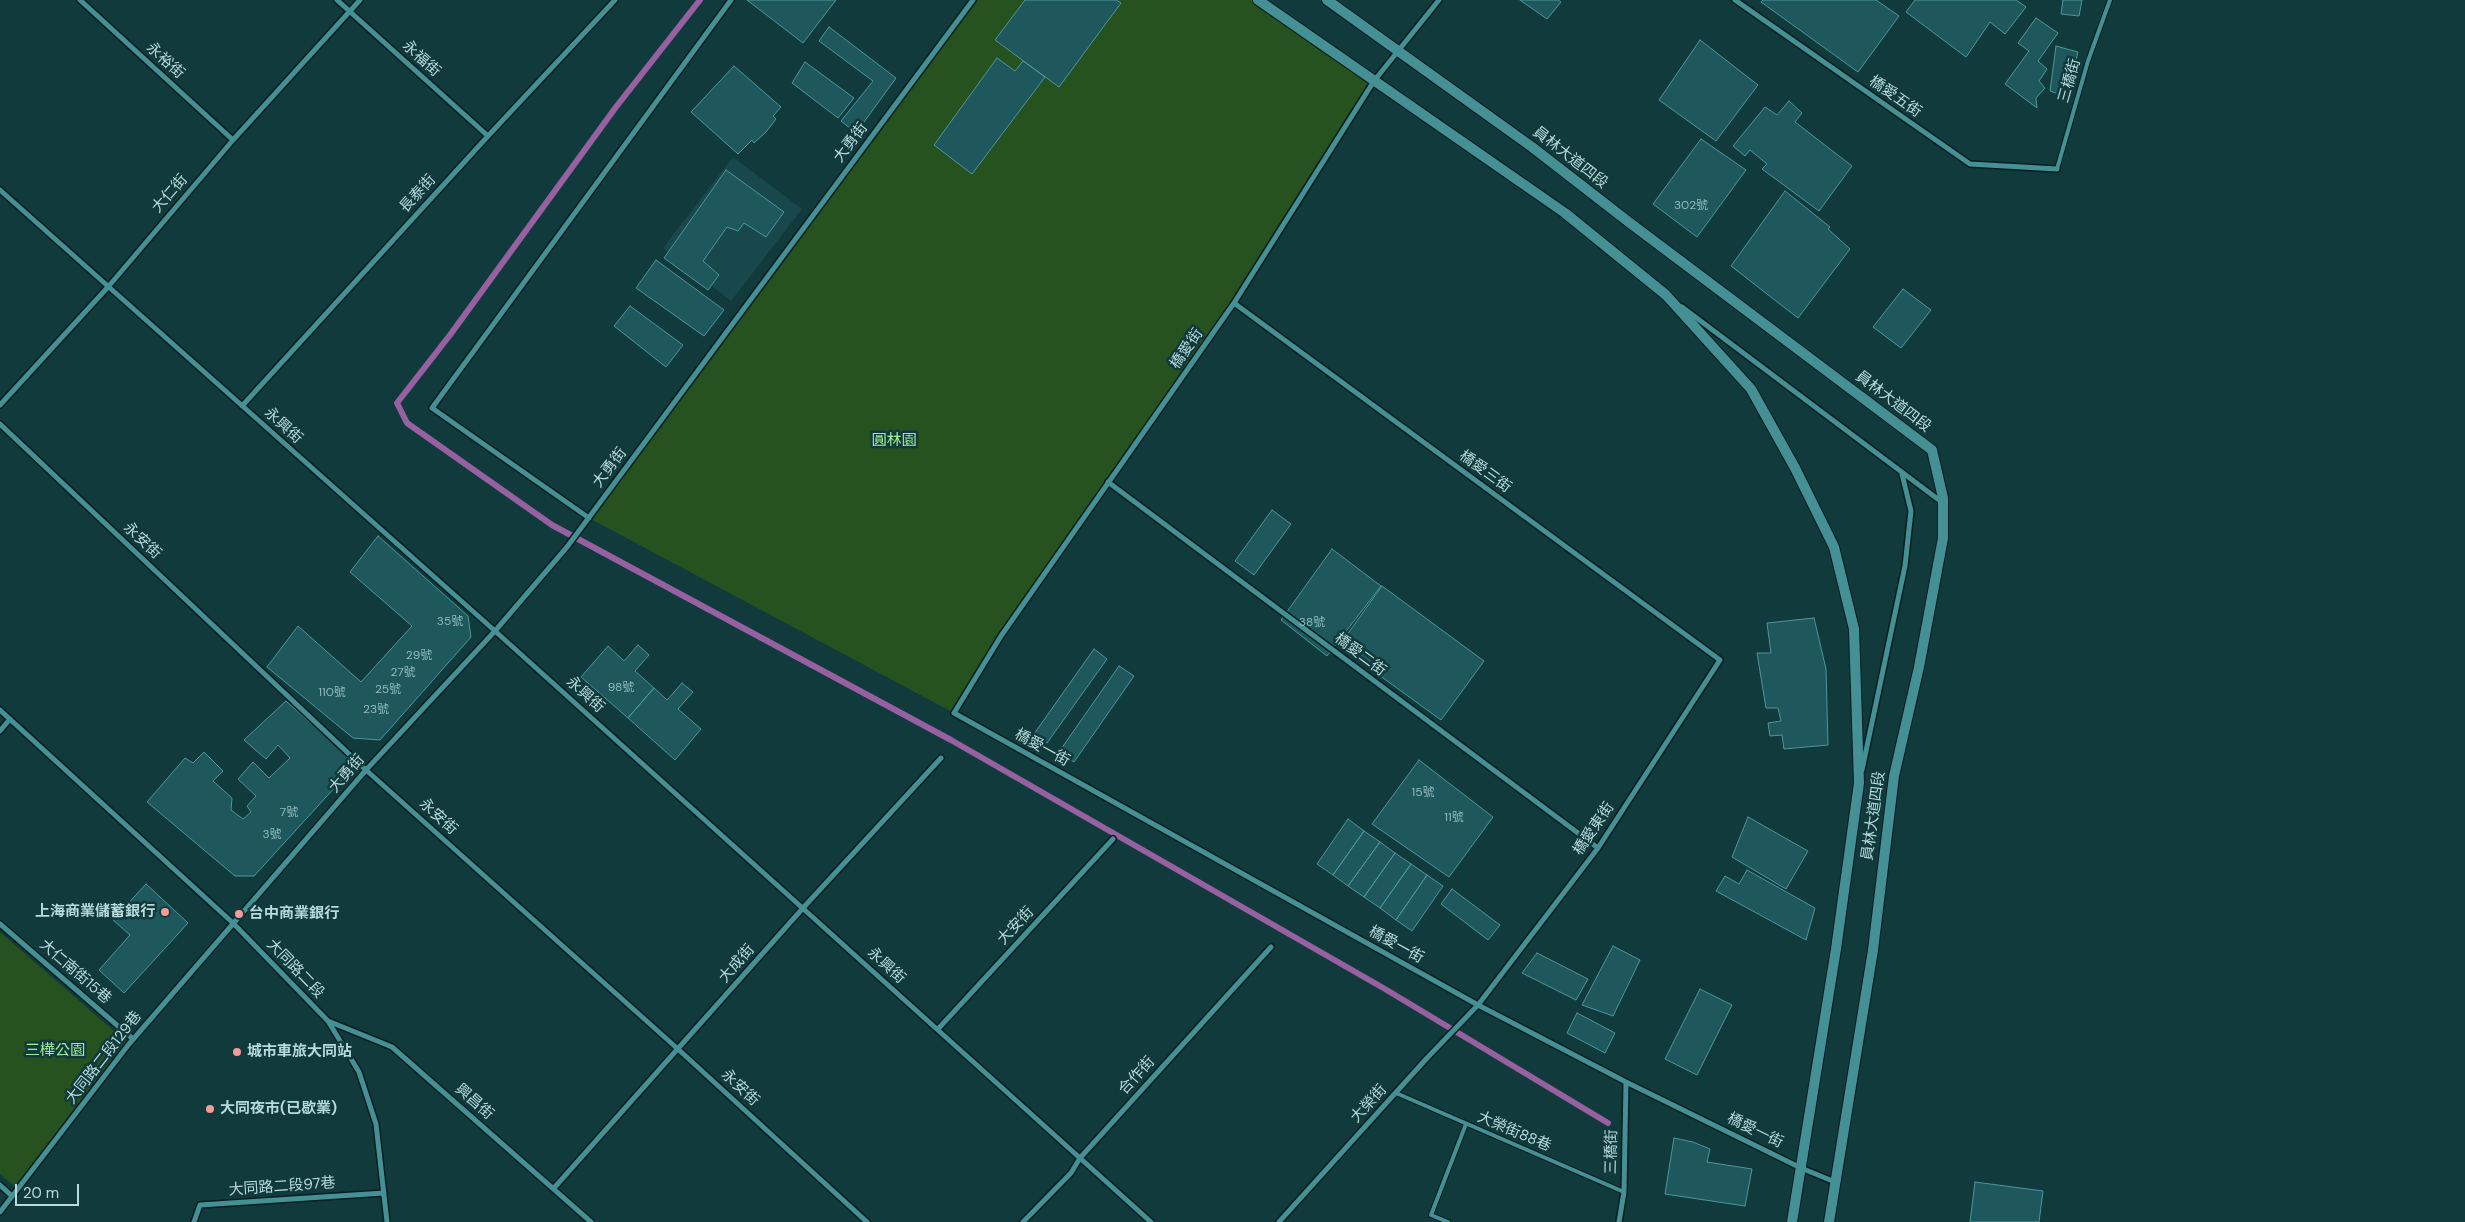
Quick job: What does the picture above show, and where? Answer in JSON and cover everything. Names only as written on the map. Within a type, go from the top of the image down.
[{"type":"main road","name":"員林大道四段","points":[[1258,0],[1565,213],[1666,295],[1752,390],[1834,547],[1854,629],[1859,783],[1836,949],[1792,1222]]},
{"type":"main road","name":"員林大道四段","points":[[1327,0],[1532,147],[1932,450],[1943,503],[1943,538],[1930,612],[1894,776],[1873,950],[1830,1222]]},
{"type":"street","name":"永裕街","points":[[80,0],[234,140]]},
{"type":"street","name":"永福街","points":[[337,0],[488,136]]},
{"type":"street","name":"大仁街","points":[[0,406],[108,287],[234,140],[360,0]]},
{"type":"street","name":"長泰街","points":[[242,406],[488,136],[615,0]]},
{"type":"street","points":[[589,518],[432,408],[730,0]]},
{"type":"street","name":"大勇街","points":[[233,924],[366,770],[495,631],[567,548],[973,0]]},
{"type":"street","name":"橋愛街","points":[[954,713],[1001,636],[1234,303],[1374,81],[1399,53],[1439,0]]},
{"type":"street","name":"橋愛五街","points":[[1735,0],[1970,164],[2057,169]]},
{"type":"street","name":"永興街","points":[[0,190],[495,631],[1151,1222]]},
{"type":"street","points":[[1666,295],[1943,503]]},
{"type":"street","name":"橋愛三街","points":[[1234,303],[1720,660]]},
{"type":"street","name":"永安街","points":[[0,424],[366,770],[679,1050],[867,1222]]},
{"type":"street","points":[[1859,783],[1905,566],[1910,511],[1902,474]]},
{"type":"street","name":"橋愛二街","points":[[1108,482],[1598,848]]},
{"type":"street","name":"橋愛東街","points":[[1478,1005],[1598,848],[1720,660]]},
{"type":"street","name":"大同路二段","points":[[0,710],[233,924],[328,1021],[359,1072],[373,1115],[387,1222]]},
{"type":"street","name":"橋愛一街","points":[[954,713],[1478,1005],[1626,1082],[1801,1168],[1835,1182]]},
{"type":"street","points":[[0,731],[10,719]]},
{"type":"street","name":"大成街","points":[[554,1188],[679,1050],[803,908],[941,758]]},
{"type":"street","name":"大安街","points":[[938,1029],[1112,839]]},
{"type":"street","name":"大仁南街15巷","points":[[0,924],[133,1039]]},
{"type":"street","name":"大同路二段129巷","points":[[0,1212],[133,1039],[233,924]]},
{"type":"street","name":"合作街","points":[[1023,1222],[1071,1173],[1080,1158],[1270,947]]},
{"type":"street","name":"大榮街","points":[[1279,1222],[1478,1005]]},
{"type":"street","name":"興昌街","points":[[328,1021],[392,1047],[592,1222]]},
{"type":"street","name":"三橋街","points":[[1619,1222],[1624,1192],[1626,1082]]},
{"type":"street","points":[[0,1185],[12,1196]]},
{"type":"street","name":"大同路二段97巷","points":[[194,1222],[200,1205],[384,1192]]},
{"type":"lane","name":"三橋街","points":[[2057,169],[2088,61],[2110,0]]},
{"type":"lane","name":"大榮街88巷","points":[[1396,1093],[1624,1192]]},
{"type":"lane","points":[[1448,1222],[1431,1215],[1466,1124]]},
{"type":"shaded area","points":[[733,157],[802,209],[731,301],[663,248]]},
{"type":"green space","name":"圓林園","points":[[973,0],[1257,0],[1374,81],[1234,303],[1001,636],[954,713],[589,518]]},
{"type":"green space","name":"三樺公園","points":[[0,932],[129,1044],[18,1189],[0,1174]]},
{"type":"building","points":[[747,0],[836,0],[803,43]]},
{"type":"building","points":[[1025,0],[1116,0],[1121,3],[1059,87],[995,40]]},
{"type":"building","points":[[1520,0],[1558,0],[1561,2],[1547,19]]},
{"type":"building","points":[[1763,0],[1876,0],[1899,16],[1858,72],[1761,2]]},
{"type":"building","points":[[1915,0],[2016,0],[2026,7],[2005,34],[1990,22],[1966,57],[1906,12]]},
{"type":"building","points":[[2063,0],[2082,0],[2079,16],[2061,14]]},
{"type":"building","points":[[2036,18],[2058,33],[2038,61],[2047,69],[2039,81],[2045,88],[2036,98],[2037,108],[2005,84],[2029,51],[2018,43]]},
{"type":"building","points":[[829,27],[896,78],[856,133],[841,121],[873,81],[819,41]]},
{"type":"building","points":[[1700,40],[1758,85],[1716,141],[1659,100]]},
{"type":"building","points":[[2056,46],[2078,52],[2067,97],[2050,91]]},
{"type":"building","points":[[997,58],[1015,71],[1023,61],[1045,77],[972,174],[934,145]]},
{"type":"building","points":[[805,62],[854,98],[838,118],[792,83]]},
{"type":"building","points":[[734,66],[781,107],[773,116],[776,119],[766,132],[754,143],[752,140],[738,154],[691,112]]},
{"type":"building","points":[[1789,101],[1802,113],[1795,122],[1852,166],[1819,211],[1762,169],[1767,164],[1750,150],[1745,156],[1733,146],[1765,107],[1777,115]]},
{"type":"building","points":[[1701,139],[1746,170],[1697,237],[1653,204]]},
{"type":"building","points":[[726,170],[784,212],[766,237],[744,223],[738,231],[727,227],[703,261],[719,275],[708,290],[664,258]]},
{"type":"building","points":[[1785,191],[1830,227],[1828,229],[1850,249],[1798,318],[1731,266]]},
{"type":"building","points":[[656,260],[724,310],[704,336],[636,288]]},
{"type":"building","points":[[1903,289],[1931,310],[1901,348],[1873,327]]},
{"type":"building","points":[[630,306],[683,345],[666,367],[614,326]]},
{"type":"building","points":[[1272,510],[1291,524],[1254,575],[1235,561]]},
{"type":"building","points":[[378,536],[468,616],[471,637],[380,740],[353,738],[267,667],[298,626],[361,682],[412,626],[350,572]]},
{"type":"building","points":[[1332,549],[1381,586],[1327,656],[1281,620]]},
{"type":"building","points":[[1382,586],[1484,661],[1441,720],[1339,646]]},
{"type":"building","points":[[1814,618],[1826,669],[1828,745],[1784,749],[1782,735],[1770,736],[1768,723],[1781,721],[1778,708],[1766,708],[1757,653],[1771,653],[1767,623]]},
{"type":"building","points":[[638,645],[649,655],[635,671],[654,688],[628,718],[581,677],[608,646],[624,661]]},
{"type":"building","points":[[1094,649],[1107,659],[1047,743],[1034,734]]},
{"type":"building","points":[[1119,666],[1134,676],[1074,762],[1059,752]]},
{"type":"building","points":[[682,683],[693,692],[678,709],[701,729],[675,760],[628,718],[654,688],[667,700]]},
{"type":"building","points":[[286,701],[347,755],[348,773],[254,876],[235,876],[147,802],[185,758],[193,763],[204,752],[223,771],[213,781],[232,798],[231,810],[243,819],[251,812],[247,806],[256,796],[238,779],[253,762],[269,778],[290,758],[278,745],[266,759],[244,740]]},
{"type":"building","points":[[1419,760],[1493,817],[1449,877],[1372,824]]},
{"type":"building","points":[[1748,817],[1808,851],[1786,889],[1732,857]]},
{"type":"building","points":[[1348,819],[1364,831],[1333,875],[1317,864]]},
{"type":"building","points":[[1364,831],[1380,842],[1348,886],[1333,875]]},
{"type":"building","points":[[1380,842],[1395,853],[1364,897],[1348,886]]},
{"type":"building","points":[[1395,853],[1411,864],[1380,908],[1364,897]]},
{"type":"building","points":[[1411,864],[1427,875],[1396,920],[1380,908]]},
{"type":"building","points":[[1747,870],[1815,908],[1806,940],[1716,891],[1725,876],[1739,884]]},
{"type":"building","points":[[1427,875],[1443,886],[1412,931],[1396,920]]},
{"type":"building","points":[[146,884],[188,923],[124,993],[99,970],[130,935],[113,920]]},
{"type":"building","points":[[1452,889],[1500,925],[1488,940],[1441,904]]},
{"type":"building","points":[[1613,946],[1640,960],[1613,1016],[1582,1005]]},
{"type":"building","points":[[1537,953],[1588,979],[1576,1000],[1522,973]]},
{"type":"building","points":[[1700,989],[1732,1005],[1697,1075],[1665,1059]]},
{"type":"building","points":[[1577,1013],[1615,1033],[1605,1053],[1567,1033]]},
{"type":"building","points":[[1674,1138],[1693,1142],[1710,1149],[1707,1162],[1752,1169],[1745,1206],[1665,1194]]},
{"type":"building","points":[[1975,1182],[2043,1191],[2039,1222],[1970,1222]]},
{"type":"waterway","points":[[700,0],[616,107],[450,335],[397,403],[407,423],[552,525],[951,740],[1385,989],[1608,1123]]},
{"type":"place","name":"上海商業儲蓄銀行","points":[[165,912]]},
{"type":"place","name":"台中商業銀行","points":[[239,914]]},
{"type":"place","name":"城市車旅大同站","points":[[237,1052]]},
{"type":"place","name":"大同夜市(已歇業)","points":[[210,1109]]}]
